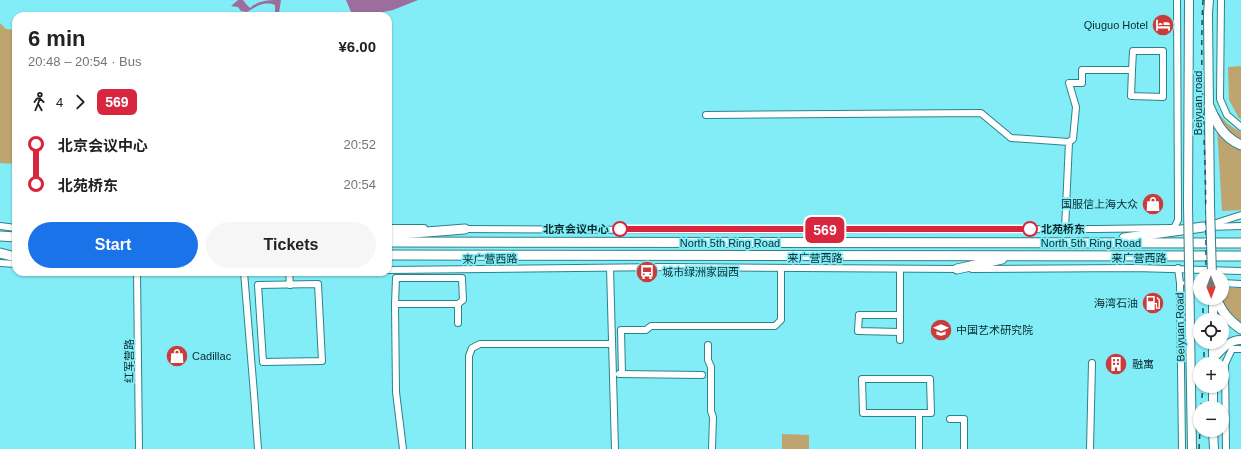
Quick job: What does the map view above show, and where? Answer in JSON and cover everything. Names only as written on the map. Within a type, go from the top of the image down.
[{"type":"highway","points":[[1209,106],[1214,119],[1222,130],[1231,140],[1241,145]]},
{"type":"highway","points":[[1092,243],[1203,227]]},
{"type":"highway","points":[[392,235],[465,229]]},
{"type":"highway","points":[[0,236],[12,238]]},
{"type":"highway","name":"North 5th Ring Road","points":[[392,242],[1241,243]]},
{"type":"highway","points":[[0,252],[12,252]]},
{"type":"highway","points":[[0,252],[12,255]]},
{"type":"highway","name":"North 5th Ring Road","points":[[392,255],[1241,256]]},
{"type":"highway","points":[[956,269],[1019,255]]},
{"type":"highway","points":[[1218,305],[1221,311],[1234,325],[1241,329]]},
{"type":"main road","name":"Beiyuan road","points":[[1188,204],[1189,0]]},
{"type":"main road","name":"Beiyuan road","points":[[1209,0],[1212,269]]},
{"type":"main road","name":"Beiyuan Road","points":[[1188,204],[1192,449]]},
{"type":"main road","points":[[1216,357],[1225,346],[1236,340],[1241,340]]},
{"type":"main road","points":[[1213,437],[1214,449]]},
{"type":"street","points":[[1174,228],[1178,220],[1177,0]]},
{"type":"street","points":[[1221,0],[1220,99],[1227,115],[1241,127]]},
{"type":"street","points":[[1133,51],[1163,51],[1163,97],[1131,96],[1132,70],[1133,51]]},
{"type":"street","points":[[1065,229],[1069,142],[1073,139],[1076,107],[1069,83],[1082,83],[1082,70],[1132,70]]},
{"type":"street","points":[[706,115],[980,113],[1011,138],[1069,142]]},
{"type":"street","points":[[1203,227],[1241,215]]},
{"type":"street","points":[[0,226],[12,228]]},
{"type":"street","points":[[392,228],[1065,229],[1241,226]]},
{"type":"street","points":[[0,263],[12,264]]},
{"type":"street","points":[[610,268],[615,449]]},
{"type":"street","name":"来广营西路","points":[[392,270],[610,268],[1178,268],[1241,271]]},
{"type":"street","points":[[612,330],[646,330],[651,326],[775,326],[781,320],[781,268]]},
{"type":"street","points":[[1178,268],[1180,283],[1182,449]]},
{"type":"street","points":[[900,269],[900,340]]},
{"type":"street","points":[[433,270],[434,278]]},
{"type":"street","name":"红军营路","points":[[137,276],[139,449]]},
{"type":"street","points":[[244,276],[258,449]]},
{"type":"street","points":[[289,276],[290,285]]},
{"type":"street","points":[[395,304],[458,304],[463,300],[462,278],[396,278],[395,304],[396,392],[402,449]]},
{"type":"street","points":[[1180,283],[1193,283]]},
{"type":"street","points":[[318,284],[322,361],[263,362],[258,285],[290,285],[318,284]]},
{"type":"street","points":[[1229,284],[1241,284]]},
{"type":"street","points":[[458,304],[458,323]]},
{"type":"street","points":[[900,316],[859,315],[858,326],[858,332],[900,332]]},
{"type":"street","points":[[621,330],[622,374]]},
{"type":"street","points":[[469,449],[470,356],[472,348],[480,344],[612,344]]},
{"type":"street","points":[[708,345],[708,360],[711,367],[711,411],[713,417],[712,449]]},
{"type":"street","points":[[1226,449],[1225,364],[1232,350],[1241,349]]},
{"type":"street","points":[[1090,449],[1092,363]]},
{"type":"street","points":[[613,374],[702,375]]},
{"type":"street","points":[[862,379],[930,379],[931,413],[919,413],[863,414],[862,379]]},
{"type":"street","points":[[919,413],[919,449]]},
{"type":"street","points":[[950,419],[964,419],[964,449]]},
{"type":"shaded area","points":[[238,0],[243,0],[250,8],[253,5],[268,0],[281,0],[279,12],[275,12],[275,5],[271,4],[261,5],[247,12],[241,11],[238,7],[231,6]]},
{"type":"shaded area","points":[[346,0],[418,0],[393,10],[383,12],[351,12]]},
{"type":"shaded area","points":[[0,23],[6,29],[12,30],[12,164],[0,163]]},
{"type":"shaded area","points":[[1241,66],[1241,119],[1229,100],[1228,67]]},
{"type":"shaded area","points":[[1216,110],[1227,123],[1241,132],[1241,210],[1222,211]]},
{"type":"shaded area","points":[[1229,288],[1241,288],[1241,327],[1229,316],[1229,313],[1225,313],[1222,305],[1229,305]]},
{"type":"shaded area","points":[[782,434],[809,435],[809,449],[782,449]]},
{"type":"railway","points":[[1203,0],[1202,62],[1206,269]]},
{"type":"railway","points":[[1203,305],[1203,313]]},
{"type":"railway","points":[[1204,349],[1204,357]]},
{"type":"railway","points":[[1202,393],[1202,401]]},
{"type":"railway","points":[[1199,449],[1200,437]]},
{"type":"bus line","name":"569","points":[[620,229],[1030,229]]},
{"type":"place","name":"Qiuguo Hotel","points":[[1163,25]]},
{"type":"place","name":"国服信上海大众","points":[[1153,204]]},
{"type":"place","name":"北京会议中心","points":[[620,229]]},
{"type":"place","name":"北苑桥东","points":[[1030,229]]},
{"type":"place","name":"城市绿洲家园西","points":[[647,272]]},
{"type":"place","name":"海湾石油","points":[[1153,303]]},
{"type":"place","name":"中国艺术研究院","points":[[941,330]]},
{"type":"place","name":"Cadillac","points":[[177,356]]},
{"type":"place","name":"融寓","points":[[1116,364]]}]
